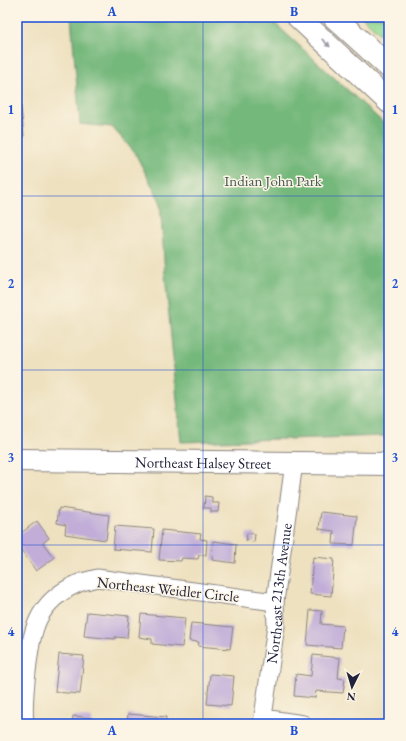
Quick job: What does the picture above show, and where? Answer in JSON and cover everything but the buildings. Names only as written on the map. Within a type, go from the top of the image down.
[{"type":"main road","points":[[298,17],[389,102]]},
{"type":"main road","points":[[334,17],[389,67]]},
{"type":"main road","name":"Northeast Halsey Street","points":[[17,460],[389,464]]},
{"type":"street","name":"Northeast 213th Avenue","points":[[263,721],[276,626],[275,602],[294,463]]},
{"type":"street","name":"Northeast Weidler Circle","points":[[25,724],[23,711],[31,641],[36,621],[46,606],[61,593],[77,583],[97,578],[275,602]]},
{"type":"street","points":[[263,721],[303,724]]},
{"type":"green space","name":"Indian John Park","points":[[71,17],[268,17],[389,128],[389,436],[181,442],[165,274],[160,201],[135,153],[112,127],[80,124]]},
{"type":"green space","points":[[362,17],[389,17],[389,42]]}]
